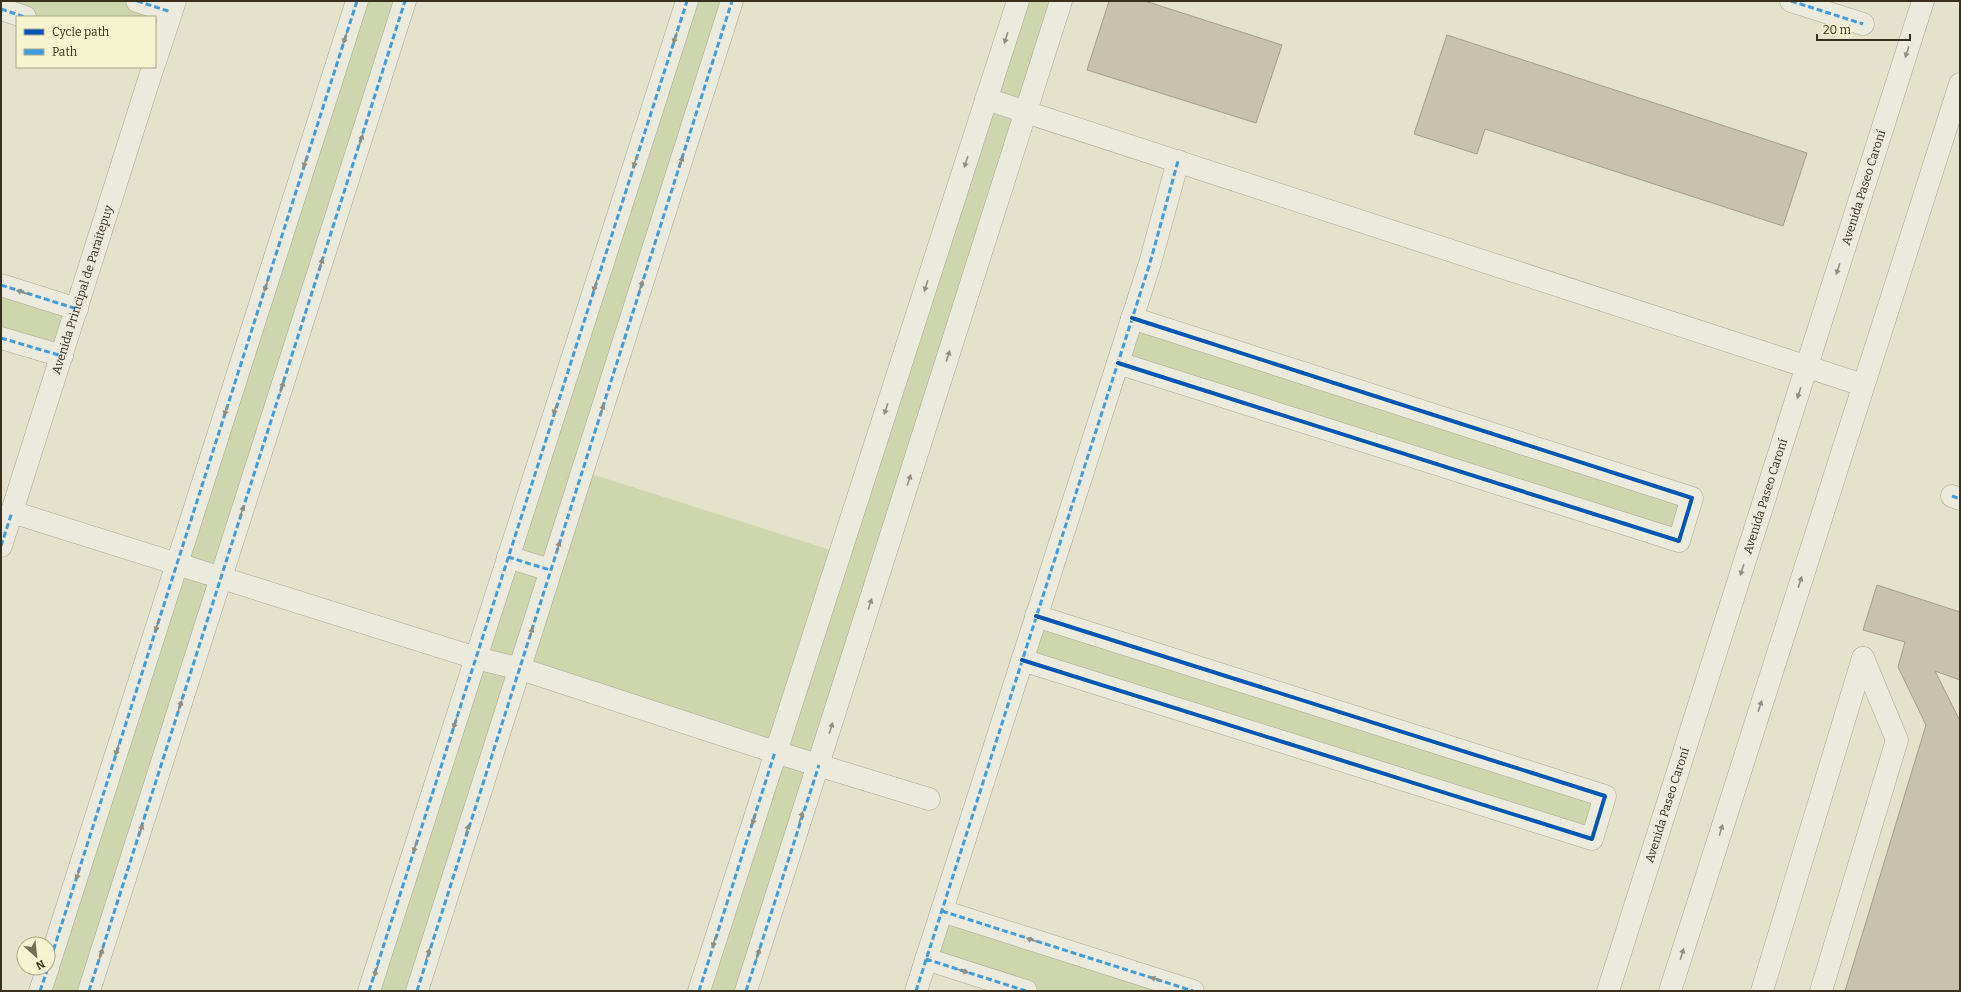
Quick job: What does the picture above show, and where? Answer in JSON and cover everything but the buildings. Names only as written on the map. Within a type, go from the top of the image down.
[{"type":"street","points":[[137,1],[173,6]]},
{"type":"street","points":[[56,943],[357,1]]},
{"type":"street","points":[[89,991],[405,1]]},
{"type":"street","points":[[369,991],[475,657],[687,1]]},
{"type":"street","points":[[416,991],[732,1]]},
{"type":"street","points":[[699,991],[1018,1]]},
{"type":"street","points":[[746,991],[1061,1]]},
{"type":"street","points":[[1792,1],[1863,24]]},
{"type":"street","name":"Avenida Paseo Caroní","points":[[1608,991],[1923,1]]},
{"type":"street","name":"Avenida Principal de Paraitepuy","points":[[156,58],[173,6]]},
{"type":"street","points":[[1,9],[21,16]]},
{"type":"street","name":"Avenida Principal de Paraitepuy","points":[[1,546],[153,68]]},
{"type":"street","points":[[1670,991],[1960,84]]},
{"type":"street","points":[[986,99],[1864,385]]},
{"type":"street","points":[[916,991],[1150,263],[1178,161]]},
{"type":"street","points":[[1,285],[77,309]]},
{"type":"street","points":[[1118,363],[1679,541],[1692,498],[1132,318]]},
{"type":"street","points":[[1,338],[62,356]]},
{"type":"street","points":[[12,512],[475,657],[520,669],[775,752],[930,799]]},
{"type":"street","points":[[508,556],[550,570]]},
{"type":"street","points":[[1022,660],[1592,839],[1605,796],[1036,616]]},
{"type":"street","points":[[1762,991],[1863,658],[1897,740],[1821,991]]},
{"type":"street","points":[[942,911],[1193,991]]},
{"type":"street","points":[[926,959],[1026,991]]},
{"type":"street","points":[[40,991],[45,976]]},
{"type":"green space","points":[[1,1],[137,1],[171,12],[156,55],[156,16],[24,16]]},
{"type":"green space","points":[[357,1],[405,1],[89,991],[40,991],[45,976],[56,976],[56,941]]},
{"type":"green space","points":[[687,1],[732,1],[582,471],[840,553],[1018,1],[1061,1],[746,991],[699,991],[776,751],[518,670],[417,991],[369,991]]},
{"type":"green space","points":[[1,285],[77,309],[62,356],[1,338]]},
{"type":"green space","points":[[1132,318],[1692,498],[1679,541],[1118,363]]},
{"type":"green space","points":[[1036,616],[1605,796],[1592,839],[1022,660]]},
{"type":"green space","points":[[942,911],[1193,991],[1026,991],[926,959]]},
{"type":"marked path","points":[[137,1],[171,12]]},
{"type":"marked path","points":[[56,942],[357,1]]},
{"type":"marked path","points":[[89,991],[405,1]]},
{"type":"marked path","points":[[369,991],[687,1]]},
{"type":"marked path","points":[[417,991],[732,1]]},
{"type":"marked path","points":[[1791,1],[1863,24]]},
{"type":"marked path","points":[[1,9],[22,16]]},
{"type":"marked path","points":[[916,991],[1150,263],[1178,161]]},
{"type":"marked path","points":[[1,285],[77,309]]},
{"type":"marked path","points":[[1,338],[62,356]]},
{"type":"marked path","points":[[1952,496],[1960,499]]},
{"type":"marked path","points":[[1,546],[12,512]]},
{"type":"marked path","points":[[508,557],[550,570]]},
{"type":"marked path","points":[[699,991],[775,752]]},
{"type":"marked path","points":[[746,991],[819,765]]},
{"type":"marked path","points":[[942,911],[1193,991]]},
{"type":"marked path","points":[[926,959],[1026,991]]},
{"type":"marked path","points":[[40,991],[45,976]]},
{"type":"cycle path","points":[[1118,363],[1679,541],[1692,498],[1132,318]]},
{"type":"cycle path","points":[[1022,660],[1592,839],[1605,796],[1036,616]]}]
